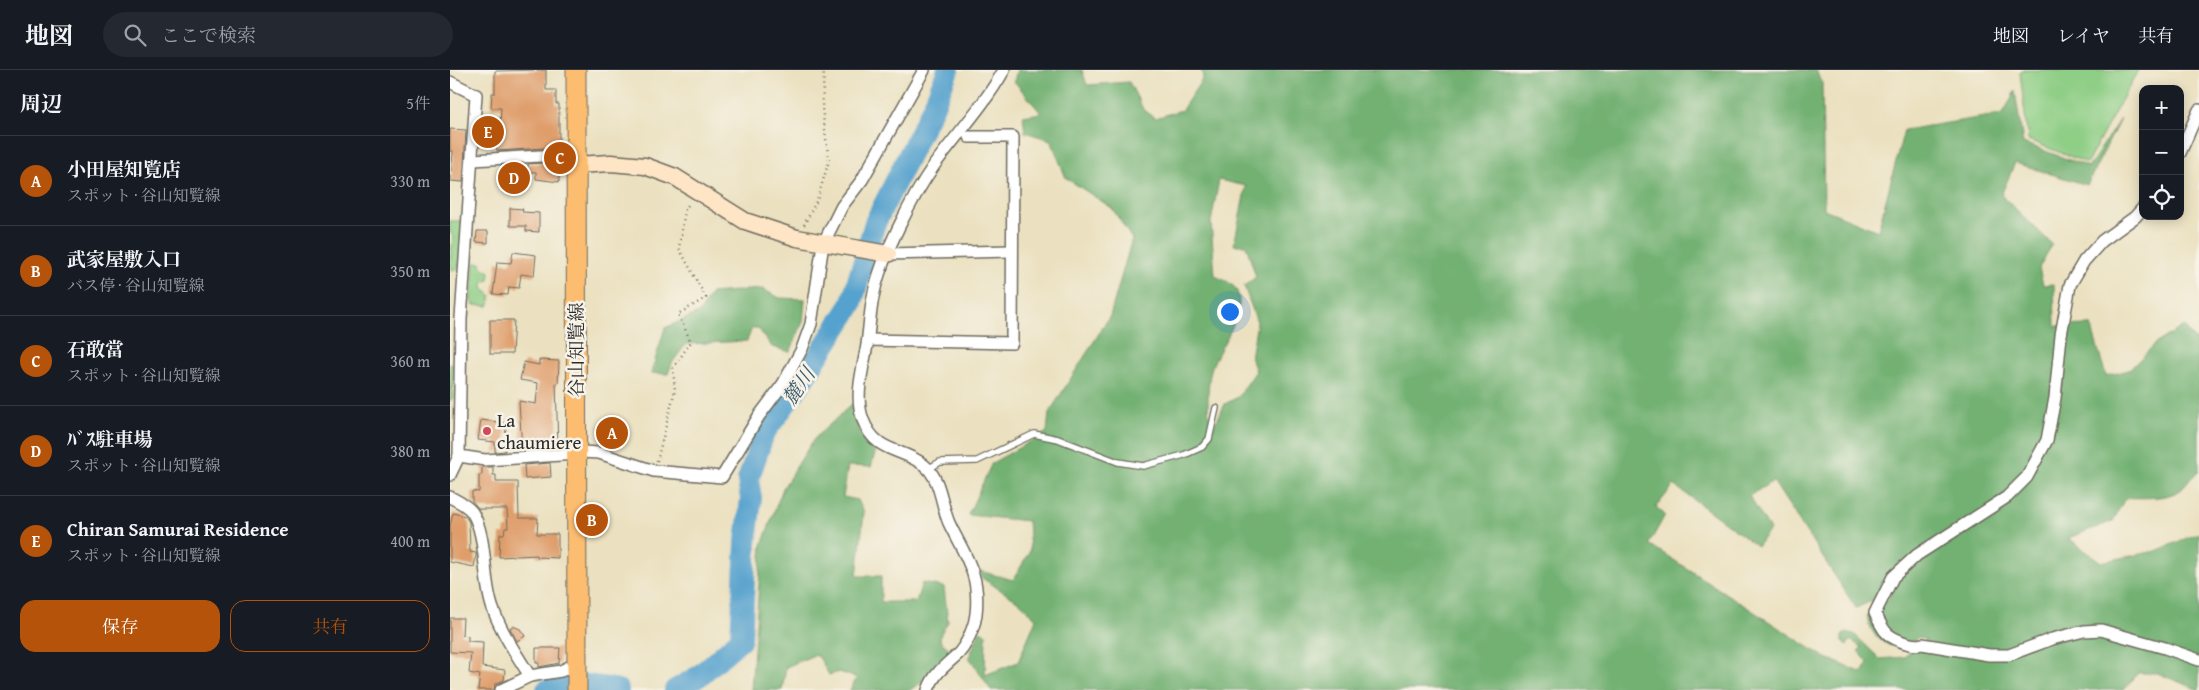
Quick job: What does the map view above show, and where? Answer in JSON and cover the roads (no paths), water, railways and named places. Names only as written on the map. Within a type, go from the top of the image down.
[{"type":"main road","name":"谷山知覧線","points":[[576,70],[577,690]]},
{"type":"street","points":[[459,456],[485,460],[576,454],[581,452],[599,453],[654,471],[722,477],[759,416],[783,384],[802,349],[811,324],[823,244],[842,206],[862,180],[924,70]]},
{"type":"street","points":[[928,690],[939,670],[960,652],[974,624],[976,596],[974,575],[948,521],[938,485],[928,469],[924,465],[886,448],[876,440],[862,419],[858,396],[868,340],[873,296],[884,253],[916,194],[935,165],[992,90],[1004,70]]},
{"type":"street","points":[[450,82],[476,95],[473,160],[456,319],[459,456],[450,475]]},
{"type":"street","points":[[2184,144],[2199,110]]},
{"type":"street","points":[[868,340],[1012,343],[1013,137],[969,137]]},
{"type":"street","points":[[473,160],[576,159],[645,166],[675,177],[745,221],[797,238],[823,244],[884,253],[1012,251]]},
{"type":"street","points":[[2139,212],[2102,241],[2084,261],[2070,285],[2061,335],[2055,398],[2047,440],[2027,477],[2007,497],[1917,555],[1894,577],[1875,613],[1885,631],[1892,638],[1917,645],[1922,644],[1989,655],[2009,655],[2052,639],[2084,630],[2101,630],[2165,648],[2199,660]]},
{"type":"street","points":[[450,497],[465,505],[472,512],[481,539],[487,590],[492,608],[503,632],[530,676]]},
{"type":"street","points":[[501,690],[530,676],[577,667]]},
{"type":"lane","points":[[928,469],[940,462],[977,461],[1034,434],[1058,439],[1118,462],[1143,466],[1184,455],[1202,447],[1209,439],[1216,408]]},
{"type":"waterway","name":"麓川","points":[[675,690],[699,676],[741,639],[746,543],[751,498],[748,480],[764,433],[798,387],[851,305],[875,223],[934,105],[948,70]]},
{"type":"waterway","name":"麓川","points":[[547,690],[574,685],[591,685],[618,690]]},
{"type":"place","name":"Chiran Samurai Residence","points":[[488,132]]},
{"type":"place","name":"石敢當","points":[[560,158]]},
{"type":"place","name":"ﾊﾞｽ駐車場","points":[[514,178]]},
{"type":"place","name":"La chaumiere","points":[[487,431]]},
{"type":"place","name":"小田屋知覧店","points":[[612,433]]},
{"type":"place","name":"武家屋敷入口","points":[[592,520]]}]
